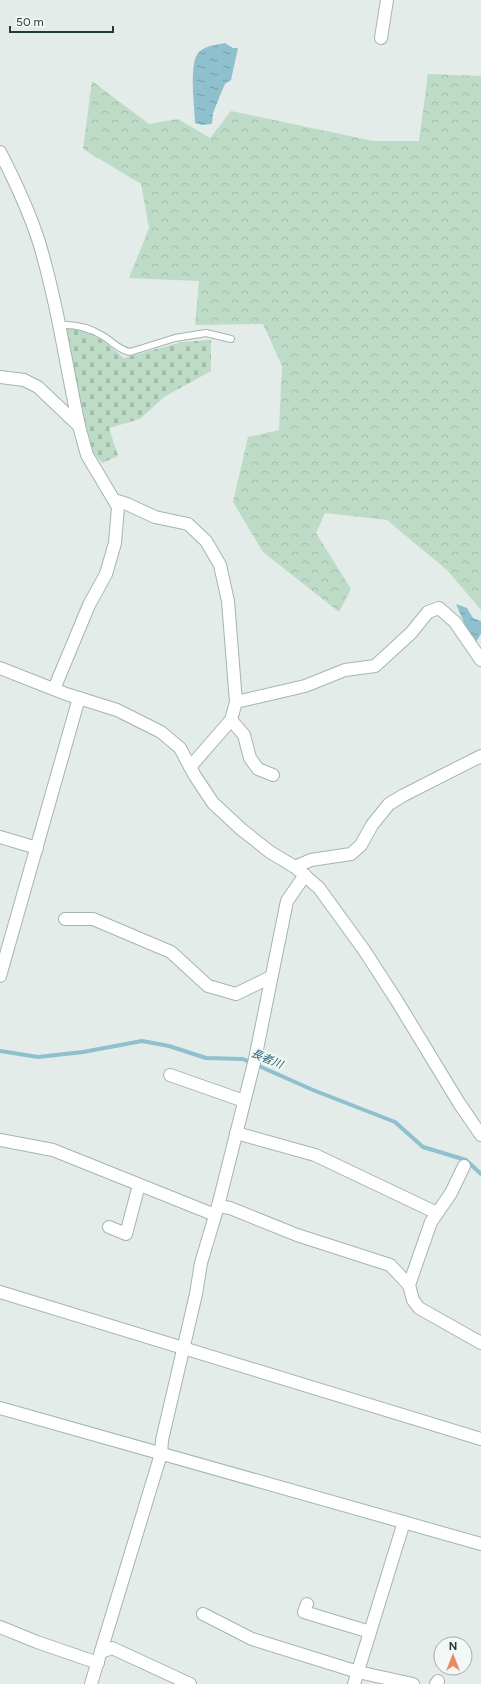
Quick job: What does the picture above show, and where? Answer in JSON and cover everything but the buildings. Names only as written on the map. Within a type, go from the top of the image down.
[{"type":"street","points":[[381,38],[387,0]]},
{"type":"street","points":[[0,152],[16,181],[38,241],[58,325],[79,426],[87,455],[118,507],[115,543],[106,574],[89,605],[54,689]]},
{"type":"street","points":[[0,377],[24,380],[38,386],[79,426]]},
{"type":"street","points":[[114,500],[127,504],[155,517],[188,524],[206,541],[220,566],[228,600],[236,702],[231,720],[190,767]]},
{"type":"street","points":[[236,702],[305,686],[345,670],[375,666],[411,633],[428,612],[439,608],[455,622],[481,660]]},
{"type":"street","points":[[0,668],[79,698],[117,710],[161,732],[180,748],[190,767],[213,803],[241,829],[270,852],[300,872],[318,888],[364,950],[397,1001],[458,1104],[481,1135]]},
{"type":"street","points":[[0,976],[79,698]]},
{"type":"street","points":[[231,720],[244,735],[250,758],[258,769],[273,775]]},
{"type":"street","points":[[91,1684],[161,1454],[162,1440],[196,1294],[201,1263],[217,1211],[254,1064],[287,901],[300,872],[311,860],[351,854],[361,845],[372,825],[389,804],[481,756]]},
{"type":"street","points":[[0,837],[37,848]]},
{"type":"street","points":[[65,919],[93,920],[171,952],[208,986],[236,994],[271,976]]},
{"type":"street","points":[[170,1075],[244,1101]]},
{"type":"street","points":[[236,1133],[315,1155],[437,1214]]},
{"type":"street","points":[[0,1140],[53,1150],[139,1186],[217,1211],[230,1208],[297,1235],[390,1264],[409,1285],[413,1300],[419,1308],[481,1343]]},
{"type":"street","points":[[409,1285],[431,1222],[451,1193],[464,1166]]},
{"type":"street","points":[[109,1227],[126,1234],[139,1186]]},
{"type":"street","points":[[0,1292],[481,1439]]},
{"type":"street","points":[[0,1408],[481,1544]]},
{"type":"street","points":[[354,1684],[404,1522]]},
{"type":"street","points":[[307,1604],[304,1612],[370,1632]]},
{"type":"street","points":[[203,1614],[252,1639],[358,1672],[413,1684]]},
{"type":"street","points":[[0,1627],[37,1642],[99,1657],[112,1648],[190,1684]]},
{"type":"lane","points":[[58,325],[71,324],[84,328],[103,336],[122,351],[130,352],[176,338],[206,333],[231,339]]},
{"type":"green space","points":[[428,74],[481,76],[481,610],[447,570],[387,520],[325,513],[316,533],[351,589],[339,612],[263,552],[233,502],[248,437],[279,430],[282,366],[263,324],[195,325],[199,281],[129,278],[149,228],[141,184],[83,149],[92,81],[149,124],[178,119],[210,138],[231,111],[373,141],[419,141]]},
{"type":"green space","points":[[64,327],[82,330],[97,337],[124,358],[182,342],[211,340],[211,371],[164,397],[140,419],[109,428],[118,456],[102,463],[92,451]]},
{"type":"water","points":[[225,43],[233,48],[238,48],[231,80],[225,84],[221,93],[213,113],[212,124],[202,125],[195,123],[193,75],[196,57],[199,52],[205,48]]},
{"type":"water","points":[[456,604],[467,608],[473,618],[481,621],[481,634],[476,642],[466,627]]},
{"type":"waterway","name":"長者川","points":[[0,1051],[38,1057],[83,1052],[142,1041],[169,1046],[206,1058],[243,1059],[313,1090],[395,1122],[423,1147],[466,1160],[481,1174]]}]
